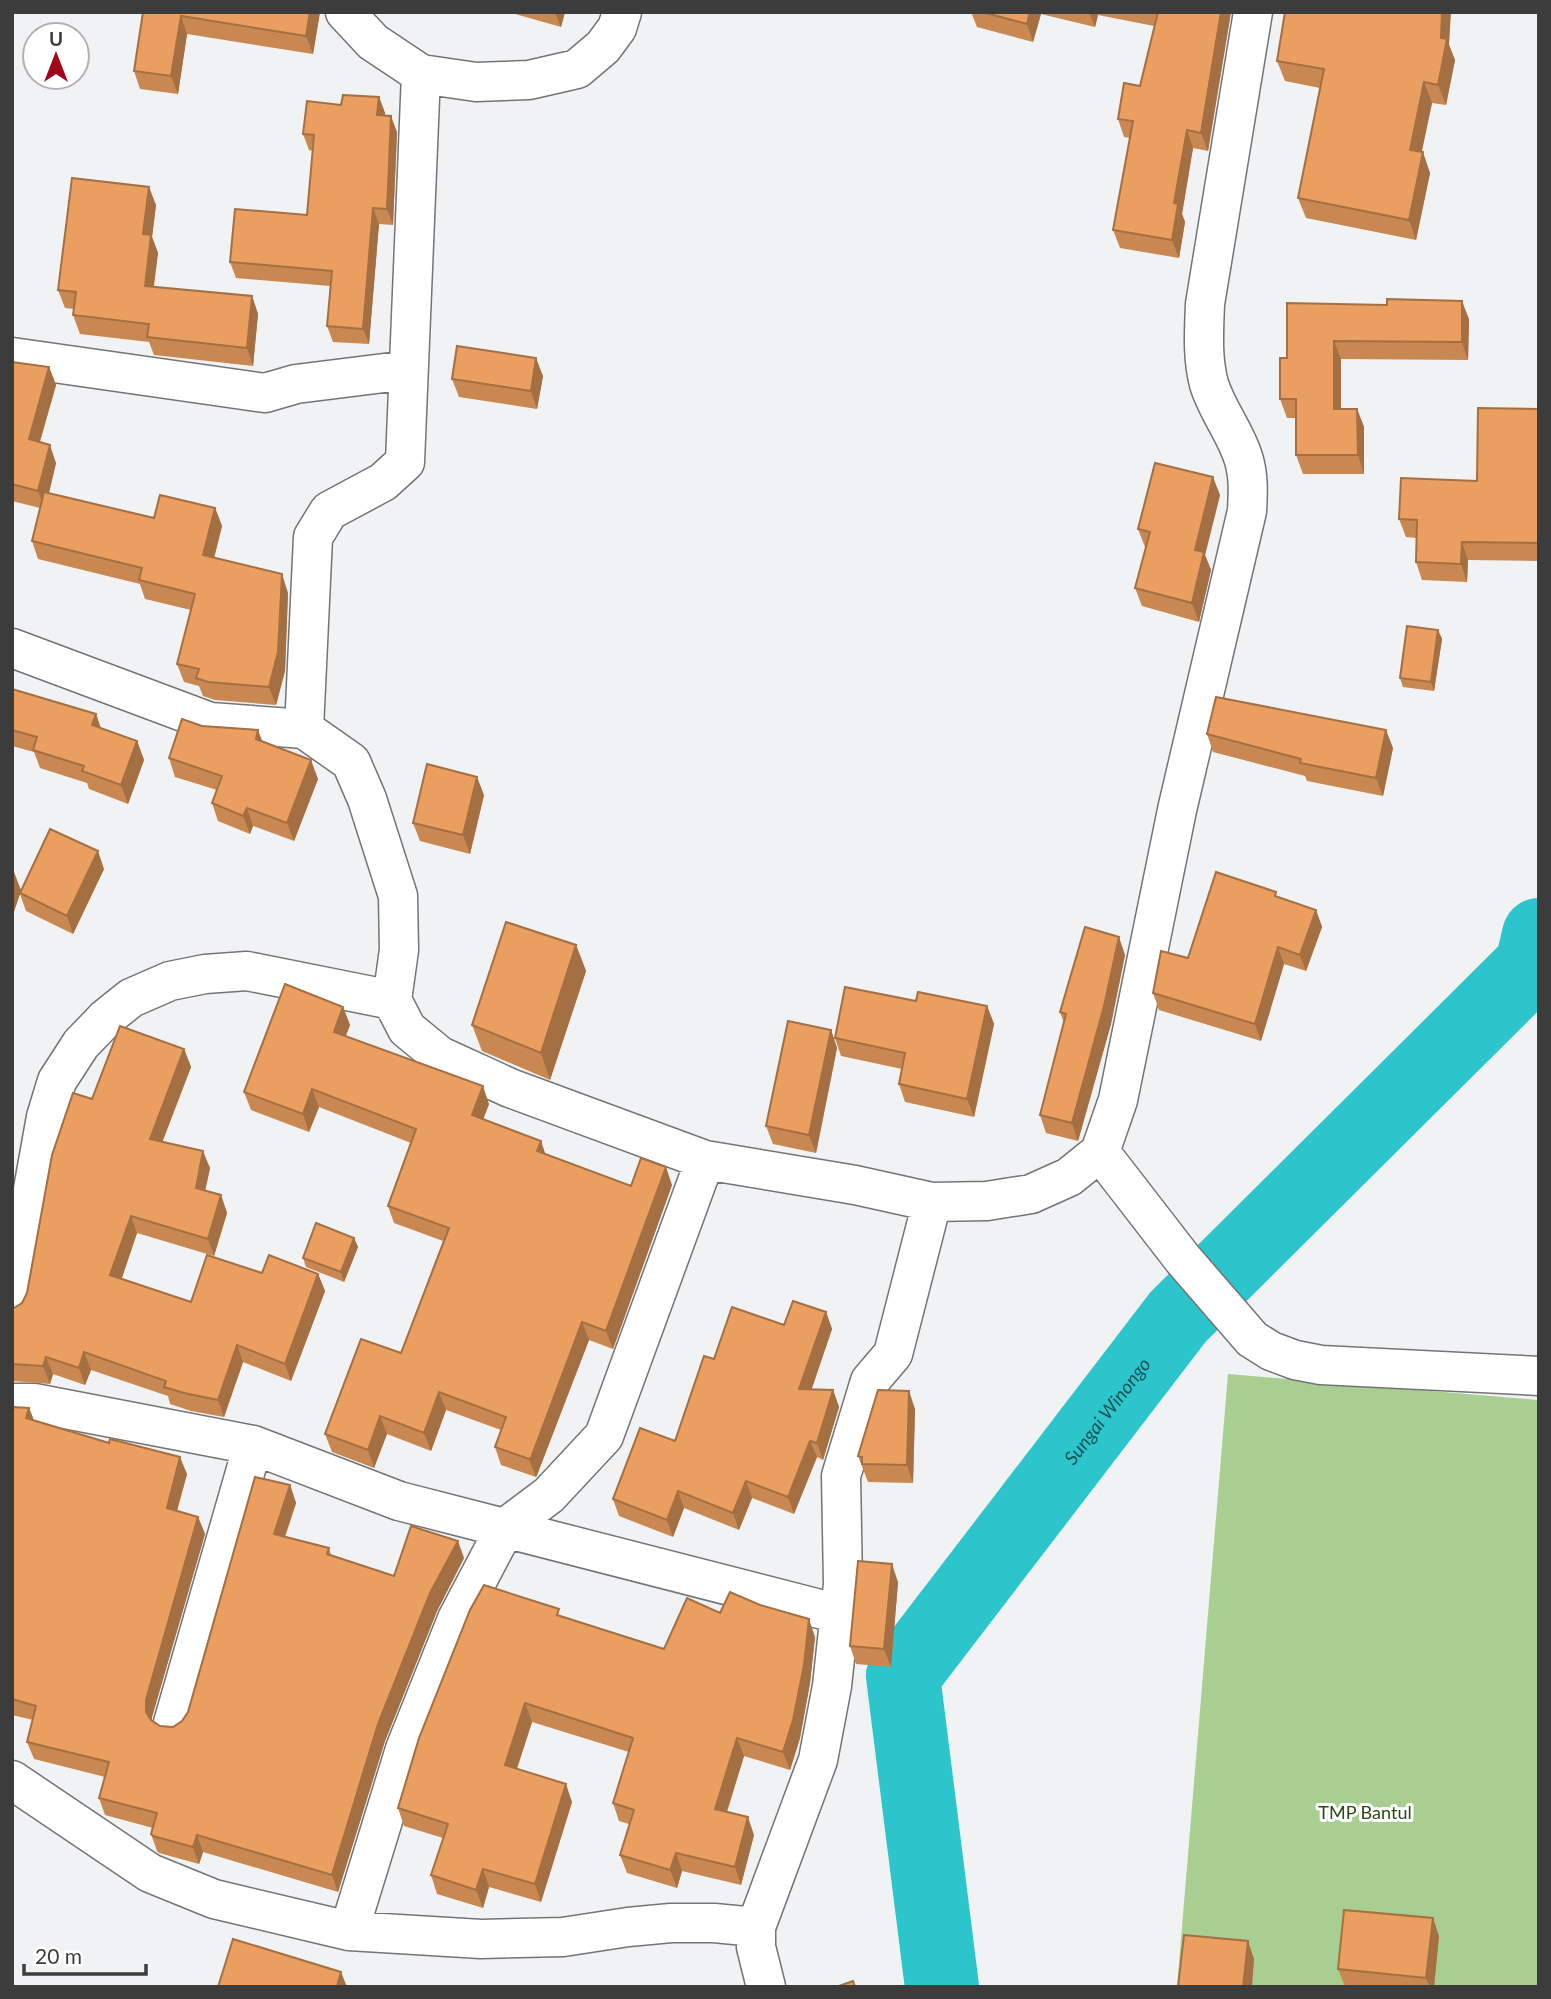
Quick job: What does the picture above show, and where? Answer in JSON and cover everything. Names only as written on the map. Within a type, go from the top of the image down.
[{"type":"street","points":[[345,12],[373,42],[421,74],[477,82],[529,80],[577,69],[603,47],[617,28],[622,12]]},
{"type":"street","points":[[12,648],[210,722],[304,729],[351,762],[384,847],[398,895],[399,950],[391,1000],[407,1029],[440,1056],[510,1088],[705,1160],[855,1185],[932,1202],[987,1201],[1031,1194],[1069,1177],[1100,1152],[1118,1100],[1177,810],[1247,511],[1248,490],[1243,456],[1209,384],[1204,339],[1205,304],[1253,12]]},
{"type":"street","points":[[304,729],[313,537],[329,511],[383,482],[405,462],[421,74]]},
{"type":"street","points":[[12,357],[265,393],[296,384],[408,370]]},
{"type":"street","points":[[12,1306],[46,1117],[57,1082],[81,1044],[106,1018],[131,998],[170,981],[247,971],[391,1000]]},
{"type":"street","points":[[1100,1152],[1182,1258],[1252,1339],[1283,1356],[1321,1365],[1539,1376]]},
{"type":"street","points":[[349,1931],[405,1749],[457,1619],[505,1528],[549,1495],[604,1436],[705,1160]]},
{"type":"street","points":[[766,1987],[756,1947],[756,1927],[818,1760],[832,1686],[842,1584],[841,1476],[870,1381],[893,1354],[932,1202]]},
{"type":"street","points":[[12,1403],[34,1403],[253,1445],[399,1501],[839,1614]]},
{"type":"street","points":[[173,1723],[253,1445]]},
{"type":"street","points":[[12,1780],[150,1873],[214,1899],[349,1931],[481,1940],[564,1937],[671,1923],[756,1927]]},
{"type":"green space","name":"TMP Bantul","points":[[1228,1374],[1539,1400],[1539,1987],[1177,1987]]},
{"type":"building","points":[[143,12],[310,12],[306,36],[181,16],[171,76],[134,71]]},
{"type":"building","points":[[982,12],[1030,12],[1027,24]]},
{"type":"building","points":[[1158,12],[1221,12],[1201,133],[1187,130],[1174,203],[1178,204],[1172,240],[1113,230],[1133,121],[1118,119],[1124,83],[1140,86]]},
{"type":"building","points":[[1285,12],[1442,12],[1441,38],[1447,39],[1438,85],[1424,82],[1410,150],[1423,152],[1409,220],[1298,198],[1324,69],[1277,61]]},
{"type":"building","points":[[343,95],[379,97],[377,115],[391,116],[387,209],[373,208],[363,329],[327,326],[332,271],[230,262],[235,209],[307,215],[314,135],[303,134],[307,101],[341,105]]},
{"type":"building","points":[[72,178],[149,187],[143,234],[151,235],[145,286],[252,296],[247,348],[147,337],[149,324],[73,315],[76,292],[58,290]]},
{"type":"building","points":[[1387,299],[1462,301],[1462,342],[1334,341],[1334,409],[1357,409],[1358,455],[1296,455],[1296,399],[1280,399],[1280,358],[1287,358],[1287,303],[1387,305]]},
{"type":"building","points":[[457,346],[536,358],[531,391],[452,379]]},
{"type":"building","points":[[12,362],[49,367],[29,439],[50,445],[38,491],[12,484]]},
{"type":"building","points":[[1478,408],[1539,409],[1539,543],[1462,542],[1461,564],[1416,562],[1417,520],[1399,519],[1401,478],[1477,481]]},
{"type":"building","points":[[1155,463],[1213,477],[1195,550],[1204,552],[1192,603],[1135,588],[1150,532],[1138,529]]},
{"type":"building","points":[[44,492],[154,518],[160,495],[215,508],[203,555],[282,574],[278,652],[269,687],[208,682],[196,678],[199,669],[177,664],[195,594],[139,580],[142,568],[32,541]]},
{"type":"building","points":[[1407,626],[1438,630],[1431,682],[1400,678]]},
{"type":"building","points":[[12,689],[96,714],[92,725],[137,741],[121,785],[82,771],[84,766],[33,750],[37,737],[12,730]]},
{"type":"building","points":[[1216,697],[1386,730],[1376,778],[1300,763],[1301,759],[1207,734]]},
{"type":"building","points":[[182,719],[202,726],[258,730],[256,739],[311,760],[287,823],[247,808],[243,816],[212,803],[222,776],[169,758]]},
{"type":"building","points":[[427,764],[477,777],[463,835],[413,823]]},
{"type":"building","points":[[50,829],[98,851],[67,916],[20,893]]},
{"type":"building","points":[[1216,872],[1276,892],[1275,896],[1316,910],[1300,955],[1278,947],[1255,1024],[1153,993],[1161,951],[1188,958]]},
{"type":"building","points":[[506,922],[576,945],[541,1053],[472,1025]]},
{"type":"building","points":[[1085,927],[1119,937],[1104,1006],[1072,1123],[1040,1115],[1066,1014],[1060,1012]]},
{"type":"building","points":[[285,984],[343,1007],[334,1032],[483,1086],[472,1115],[541,1141],[537,1151],[631,1186],[641,1158],[666,1167],[606,1331],[582,1322],[531,1458],[495,1447],[506,1417],[439,1392],[424,1433],[380,1416],[368,1450],[325,1434],[361,1339],[401,1353],[449,1228],[388,1206],[416,1129],[312,1089],[303,1114],[244,1092]]},
{"type":"building","points":[[845,987],[916,1001],[918,992],[987,1006],[967,1099],[899,1084],[905,1053],[835,1038]]},
{"type":"building","points":[[788,1021],[831,1030],[809,1135],[766,1126]]},
{"type":"building","points":[[120,1026],[184,1049],[150,1139],[203,1151],[196,1188],[221,1195],[208,1239],[131,1216],[110,1275],[191,1302],[207,1255],[262,1273],[269,1255],[318,1274],[285,1364],[237,1345],[218,1400],[164,1387],[166,1381],[84,1352],[79,1368],[46,1357],[43,1366],[12,1364],[12,1309],[22,1303],[27,1293],[52,1155],[73,1093],[92,1099]]},
{"type":"building","points":[[316,1223],[354,1238],[341,1272],[303,1258]]},
{"type":"building","points":[[793,1301],[826,1312],[799,1389],[833,1390],[817,1443],[810,1441],[788,1497],[746,1481],[733,1513],[678,1491],[667,1520],[613,1499],[640,1428],[675,1441],[704,1356],[714,1359],[732,1307],[784,1325]]},
{"type":"building","points":[[878,1390],[909,1391],[907,1465],[862,1464],[862,1457],[858,1456]]},
{"type":"building","points":[[12,1407],[29,1408],[26,1418],[109,1443],[110,1439],[180,1457],[167,1508],[198,1517],[146,1700],[146,1712],[151,1720],[160,1726],[173,1727],[182,1721],[188,1712],[255,1477],[290,1485],[274,1534],[329,1548],[327,1554],[394,1576],[411,1526],[458,1541],[430,1593],[378,1724],[332,1875],[197,1835],[193,1847],[153,1836],[151,1834],[157,1813],[99,1798],[109,1762],[27,1742],[36,1706],[12,1699]]},
{"type":"building","points":[[858,1561],[892,1564],[884,1649],[850,1646]]},
{"type":"building","points":[[484,1585],[559,1609],[557,1615],[664,1649],[687,1598],[720,1613],[730,1592],[760,1605],[809,1619],[804,1665],[793,1720],[783,1752],[737,1738],[715,1809],[748,1817],[735,1867],[676,1853],[670,1870],[620,1855],[634,1810],[613,1803],[633,1738],[525,1703],[505,1765],[566,1784],[535,1884],[483,1869],[476,1890],[431,1875],[448,1824],[398,1808],[419,1738],[470,1610]]},
{"type":"building","points":[[1344,1910],[1433,1918],[1426,1978],[1338,1969]]},
{"type":"building","points":[[1184,1935],[1248,1941],[1243,1987],[1178,1987]]},
{"type":"building","points":[[233,1939],[341,1972],[337,1987],[218,1987]]},
{"type":"building","points":[[853,1981],[855,1987],[836,1987]]},
{"type":"waterway","name":"Sungai Winongo","points":[[942,1987],[903,1676],[1178,1317],[1532,965],[1539,935]]}]
